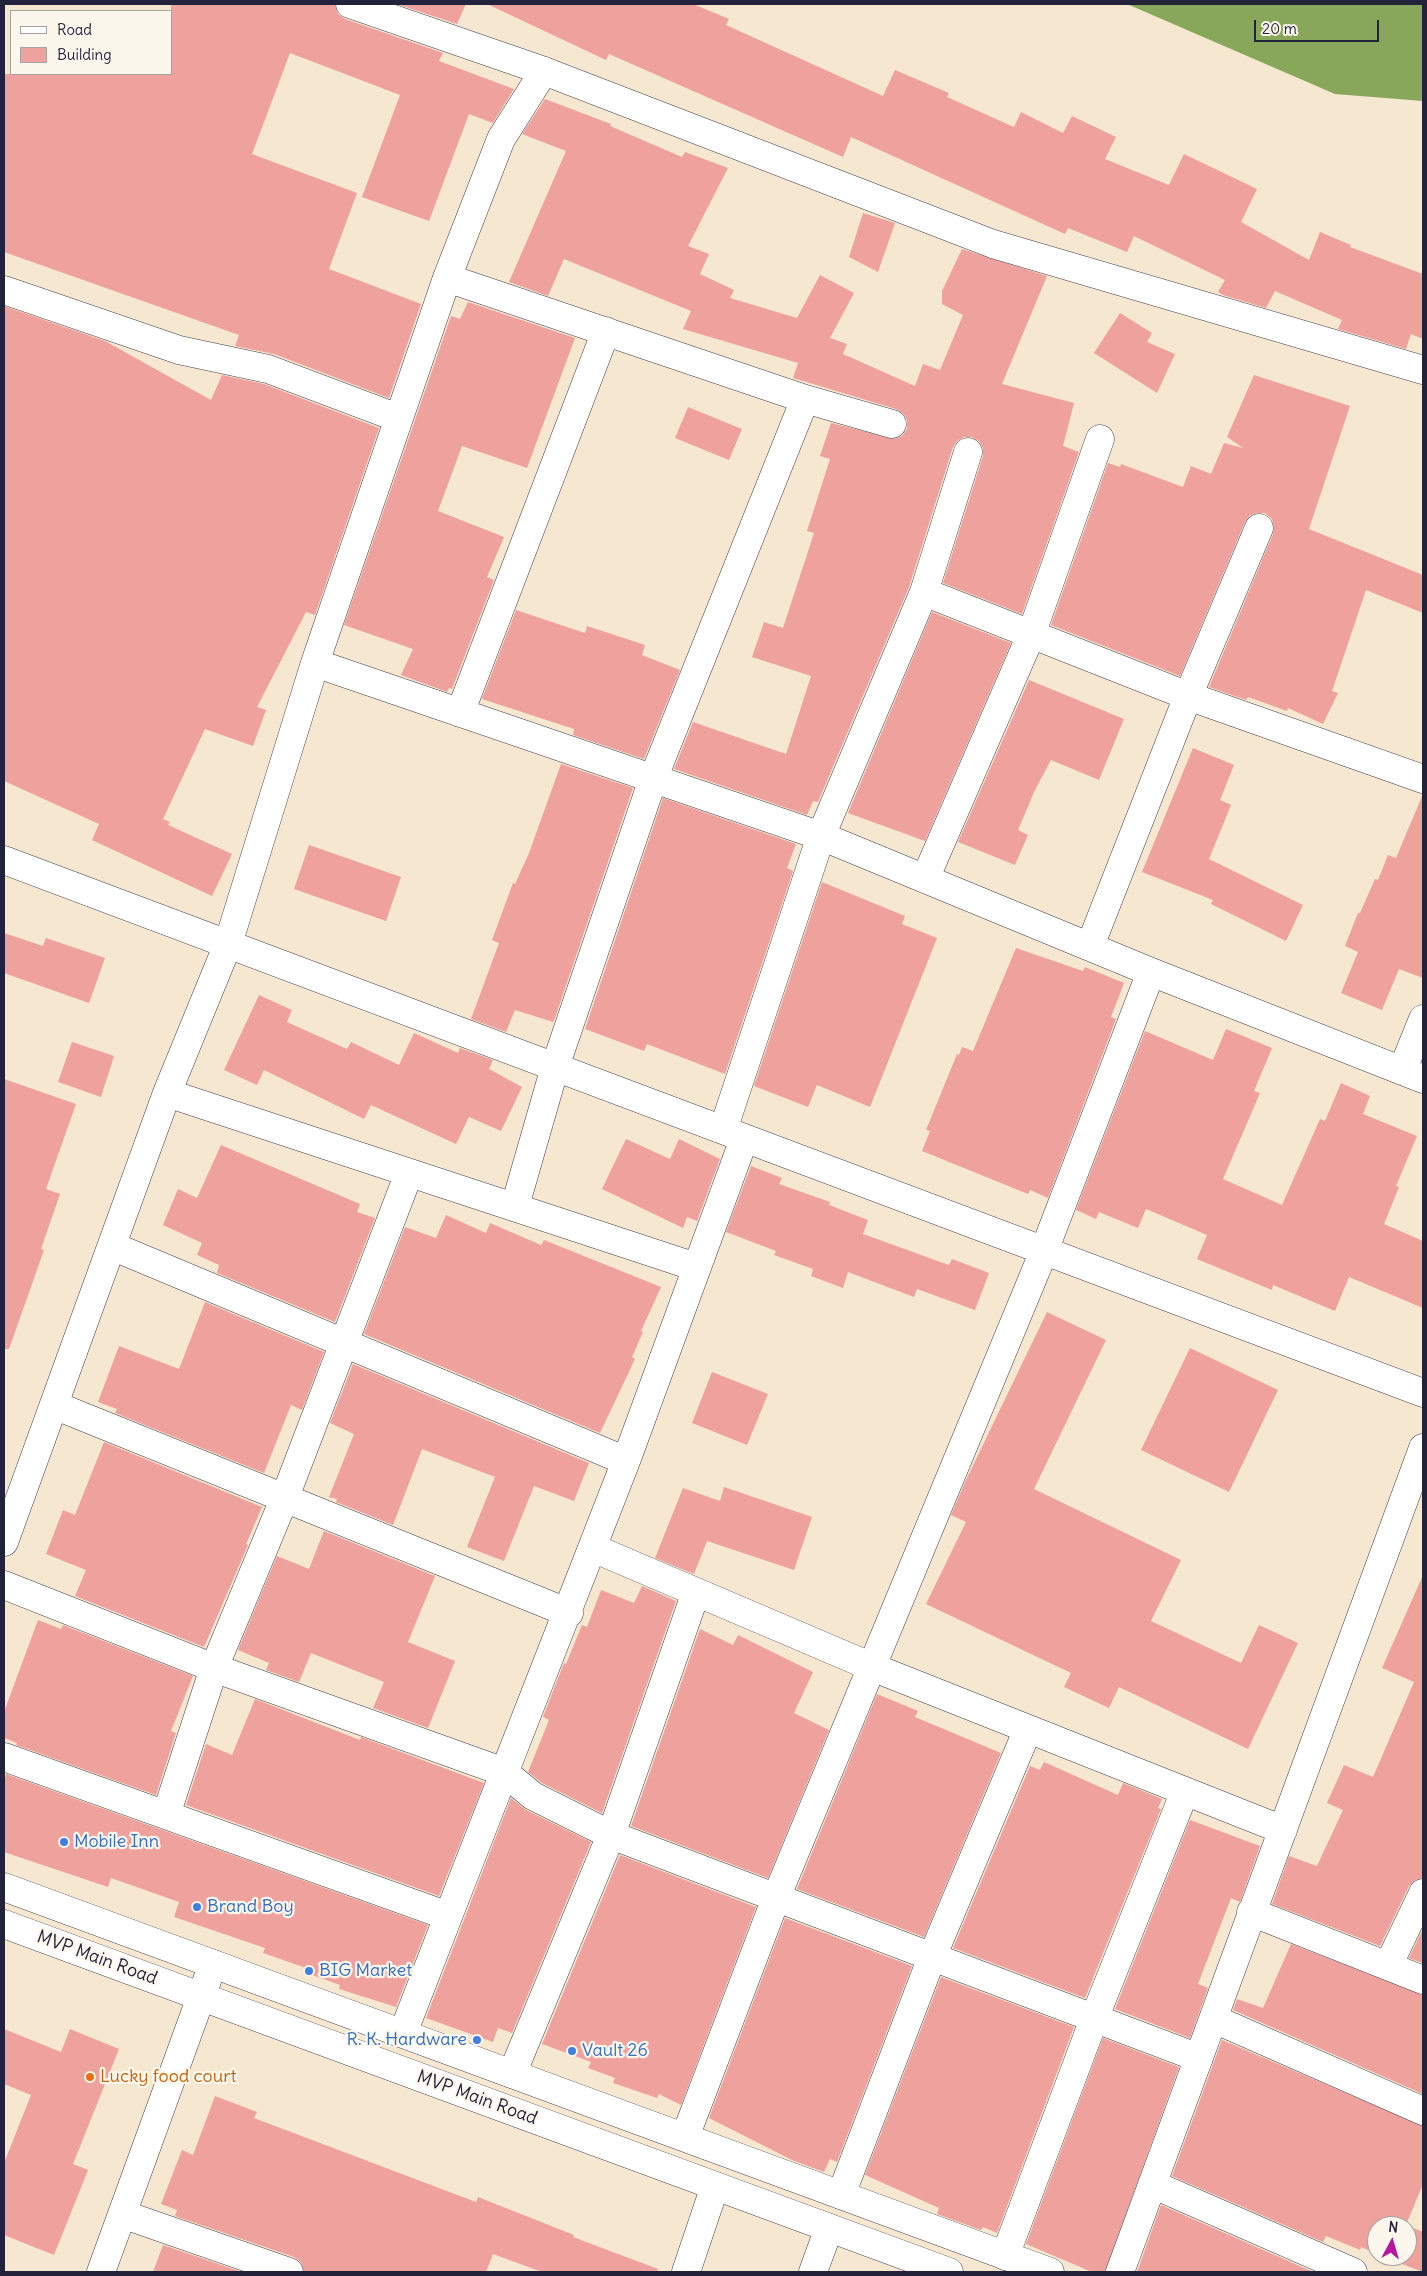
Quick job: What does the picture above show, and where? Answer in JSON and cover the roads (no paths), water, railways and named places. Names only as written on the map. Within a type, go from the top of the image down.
[{"type":"street","points":[[350,4],[544,71],[994,244],[1423,370]]},
{"type":"street","points":[[4,1542],[167,1093],[228,944],[315,663],[447,278],[501,139],[544,71]]},
{"type":"street","points":[[447,278],[805,399],[892,424]]},
{"type":"street","points":[[4,290],[179,350],[268,369],[398,418]]},
{"type":"street","points":[[460,713],[606,331]]},
{"type":"street","points":[[516,1206],[555,1067],[653,779],[805,399]]},
{"type":"street","points":[[925,879],[1032,635],[1100,439]]},
{"type":"street","points":[[403,2034],[504,1772],[569,1613],[696,1267],[733,1134],[821,836],[924,592],[968,452]]},
{"type":"street","points":[[1090,946],[1188,696],[1259,528]]},
{"type":"street","points":[[924,592],[1188,696],[1423,779]]},
{"type":"street","points":[[315,663],[821,836],[1151,972],[1412,1075],[1423,1019]]},
{"type":"street","points":[[4,860],[1423,1393]]},
{"type":"street","points":[[685,2137],[776,1898],[1044,1251],[1151,972]]},
{"type":"street","points":[[167,1093],[409,1173],[516,1206],[696,1267]]},
{"type":"street","points":[[166,1815],[214,1668],[285,1498],[409,1173]]},
{"type":"street","points":[[112,1246],[626,1461]]},
{"type":"street","points":[[54,1404],[569,1613]]},
{"type":"street","points":[[1120,2272],[1423,1448]]},
{"type":"street","points":[[593,1548],[872,1667],[1283,1830]]},
{"type":"street","points":[[4,1585],[214,1668],[504,1772],[533,1796],[611,1836],[1199,2058]]},
{"type":"street","points":[[512,2074],[611,1836],[696,1592]]},
{"type":"street","points":[[842,2195],[932,1957],[1028,1729]]},
{"type":"street","points":[[4,1757],[448,1916]]},
{"type":"street","points":[[1005,2256],[1094,2019],[1185,1791]]},
{"type":"street","points":[[4,1887],[1050,2272]]},
{"type":"street","points":[[1388,1966],[1423,1893]]},
{"type":"street","points":[[1251,1912],[1423,1980]]},
{"type":"street","name":"MVP Main Road","points":[[4,1924],[950,2272]]},
{"type":"street","points":[[101,2272],[213,1964]]},
{"type":"street","points":[[1214,2019],[1423,2111]]},
{"type":"street","points":[[1152,2184],[1353,2272]]},
{"type":"street","points":[[686,2272],[716,2186]]},
{"type":"street","points":[[122,2214],[289,2272]]},
{"type":"street","points":[[813,2272],[829,2228]]},
{"type":"place","name":"Mobile Inn","points":[[64,1842]]},
{"type":"place","name":"Brand Boy","points":[[197,1907]]},
{"type":"place","name":"BIG Market","points":[[309,1971]]},
{"type":"place","name":"R. K. Hardware","points":[[477,2040]]},
{"type":"place","name":"Vault 26","points":[[572,2051]]},
{"type":"place","name":"Lucky food court","points":[[90,2077]]}]
